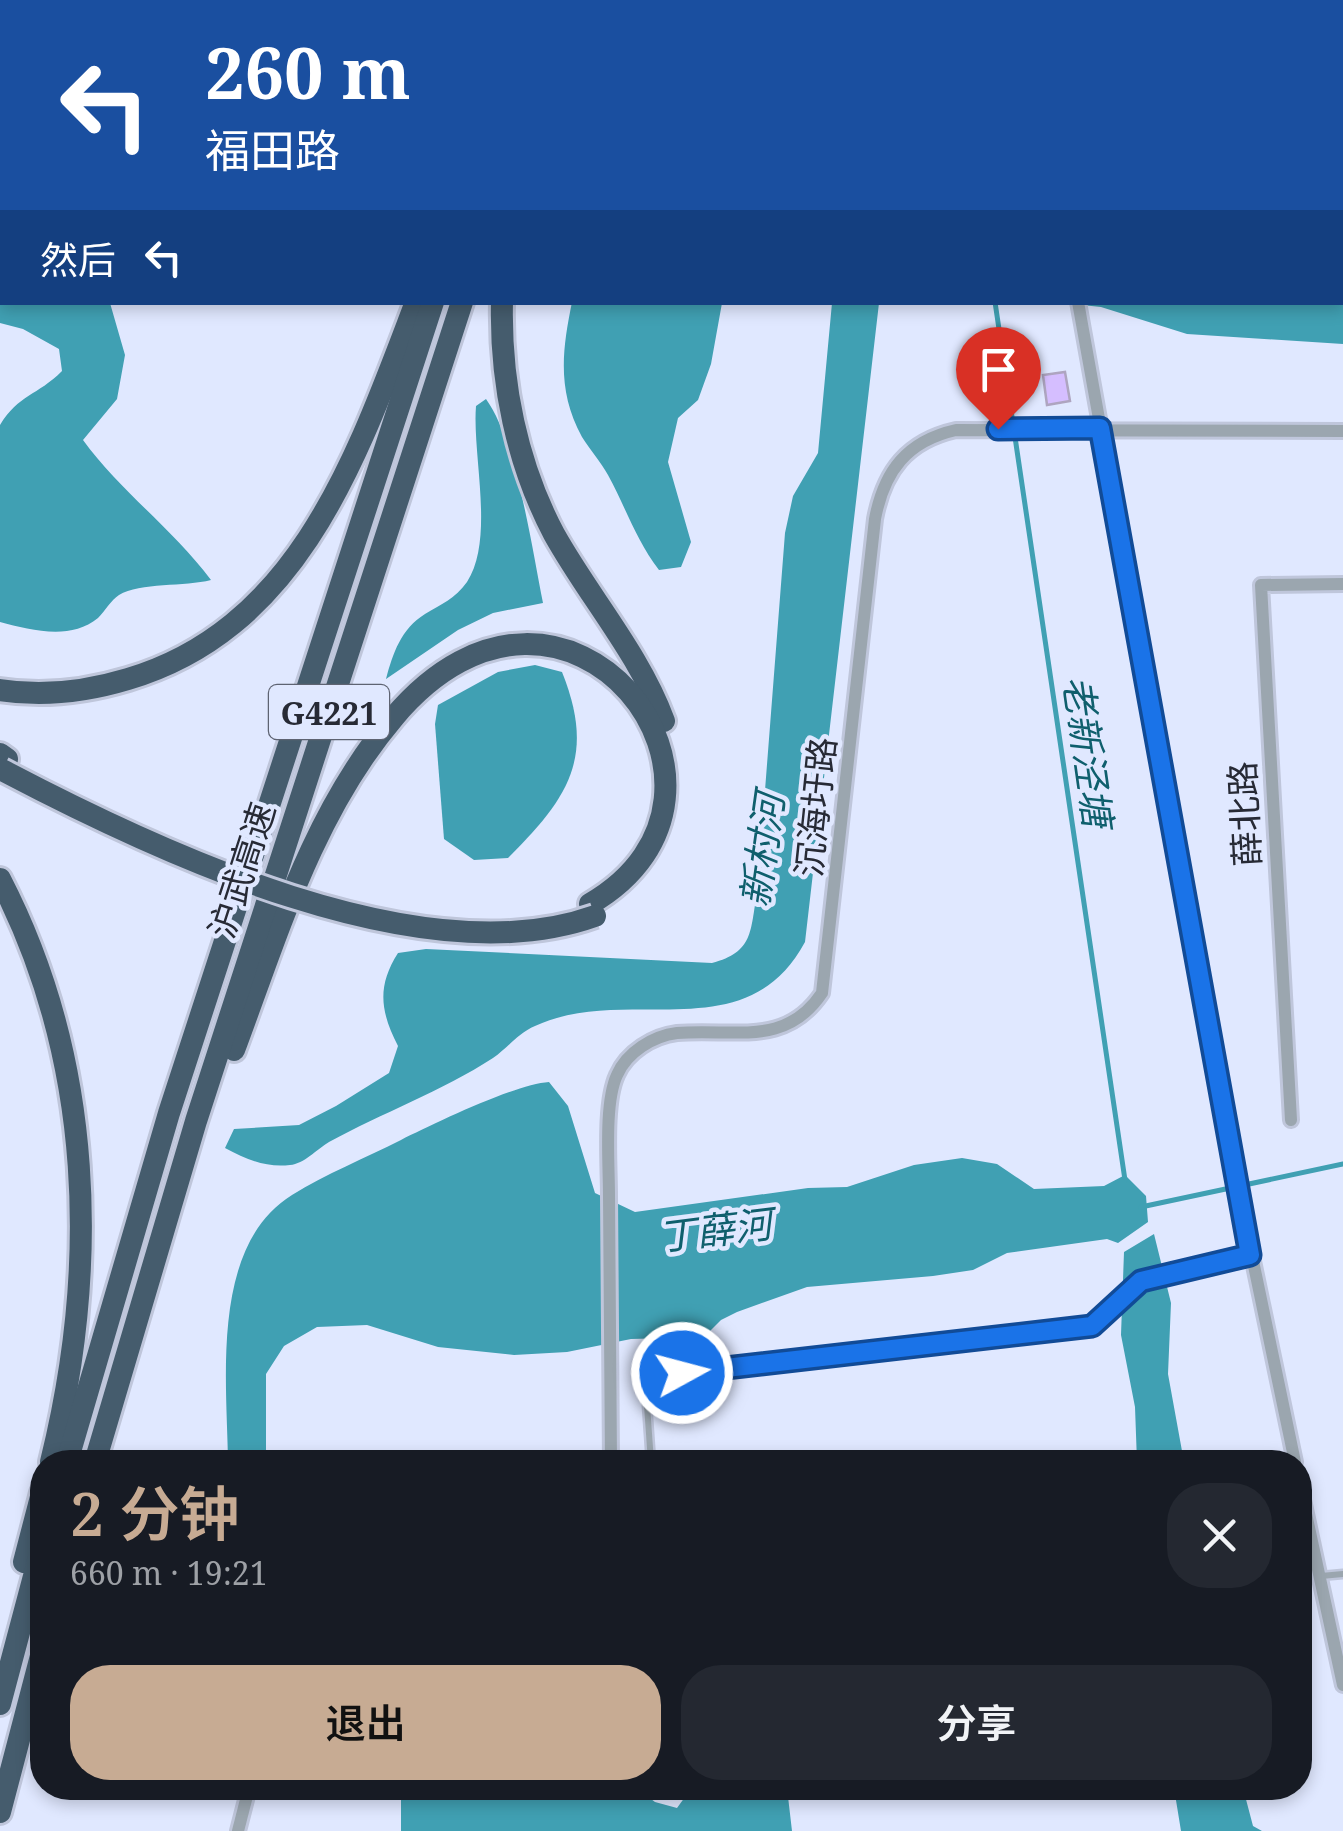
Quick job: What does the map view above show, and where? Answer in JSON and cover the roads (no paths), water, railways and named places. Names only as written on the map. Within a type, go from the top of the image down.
[{"type":"highway","points":[[0,690],[64,694],[153,672],[195,652],[266,594],[296,560],[340,484],[415,305]]},
{"type":"highway","name":"沪武高速","points":[[70,1450],[156,1155],[432,305]]},
{"type":"highway","name":"沪武高速","points":[[99,1450],[196,1121],[461,305]]},
{"type":"highway","points":[[2,763],[215,857],[366,902],[479,921],[521,922],[592,910],[640,883],[664,844],[676,800],[676,758],[647,682],[555,535],[532,487],[507,381],[502,305]]},
{"type":"highway","points":[[152,1268],[305,862],[348,779],[394,716],[454,665],[492,648],[531,645],[570,651],[604,667],[631,690],[652,721],[663,760],[664,801],[651,841],[629,874],[592,910]]},
{"type":"highway","points":[[0,879],[48,995],[76,1123],[81,1179],[80,1294],[74,1350],[53,1450]]},
{"type":"highway","points":[[0,1650],[30,1538]]},
{"type":"highway","points":[[0,1704],[30,1591]]},
{"type":"highway","points":[[0,1812],[30,1698]]},
{"type":"street","points":[[1078,305],[1234,1170],[1292,1450]]},
{"type":"street","name":"沉海圩路","points":[[610,1450],[609,1161],[614,1083],[638,1050],[666,1035],[776,1030],[802,1018],[822,993],[880,497],[892,468],[918,444],[956,430],[1343,431]]},
{"type":"street","name":"薛北路","points":[[1291,1120],[1261,585],[1343,584]]},
{"type":"street","points":[[1312,1544],[1343,1686]]},
{"type":"street","points":[[238,1831],[246,1800]]},
{"type":"lane","points":[[650,1450],[645,1378],[1092,1326],[1141,1281],[1250,1255]]},
{"type":"lane","points":[[1321,1576],[1343,1574]]},
{"type":"water","points":[[0,305],[111,305],[125,355],[117,399],[83,440],[211,580],[128,591],[116,597],[98,618],[75,629],[50,632],[0,622],[0,425],[14,407],[62,371],[59,349],[23,329],[0,323]]},
{"type":"water","points":[[571,305],[722,305],[711,364],[698,400],[678,418],[668,462],[691,542],[681,567],[659,570],[608,475],[582,437],[565,387]]},
{"type":"water","name":"新村河","points":[[832,305],[879,305],[805,942],[780,975],[751,995],[718,1006],[608,1010],[571,1015],[535,1026],[473,1070],[329,1142],[295,1164],[264,1164],[225,1148],[234,1129],[299,1125],[389,1073],[398,1046],[383,999],[387,977],[398,953],[426,949],[712,963],[743,946],[751,929],[757,893],[785,533],[793,496],[818,453]]},
{"type":"water","points":[[1082,305],[1343,305],[1343,344],[1187,334],[1101,307]]},
{"type":"water","points":[[486,399],[515,468],[543,603],[493,613],[458,630],[386,679],[404,634],[425,614],[458,593],[475,564],[481,520],[476,406]]},
{"type":"water","points":[[535,665],[562,672],[572,702],[576,752],[571,774],[547,815],[508,858],[474,860],[444,839],[435,724],[438,705],[498,672]]},
{"type":"water","points":[[549,1082],[568,1106],[595,1193],[635,1212],[808,1188],[847,1187],[914,1165],[962,1158],[997,1164],[1034,1189],[1104,1186],[1125,1175],[1146,1196],[1148,1222],[1118,1243],[1107,1239],[1007,1253],[973,1270],[933,1276],[807,1287],[737,1312],[721,1320],[704,1337],[631,1339],[567,1352],[514,1355],[438,1347],[367,1325],[317,1327],[284,1346],[266,1374],[266,1450],[228,1450],[226,1355],[235,1280],[247,1247],[266,1218],[292,1195],[332,1173],[433,1124],[534,1084]]},
{"type":"water","points":[[1154,1234],[1171,1303],[1168,1374],[1182,1450],[1137,1450],[1135,1407],[1121,1335],[1124,1252]]},
{"type":"water","points":[[401,1800],[652,1800],[677,1808],[683,1800],[788,1800],[792,1831],[401,1831]]},
{"type":"water","points":[[1176,1800],[1246,1800],[1253,1826],[1262,1831],[1181,1831]]},
{"type":"waterway","name":"老新泾塘","points":[[995,305],[1125,1180]]},
{"type":"waterway","name":"丁薛河","points":[[1141,1207],[1343,1164]]}]
